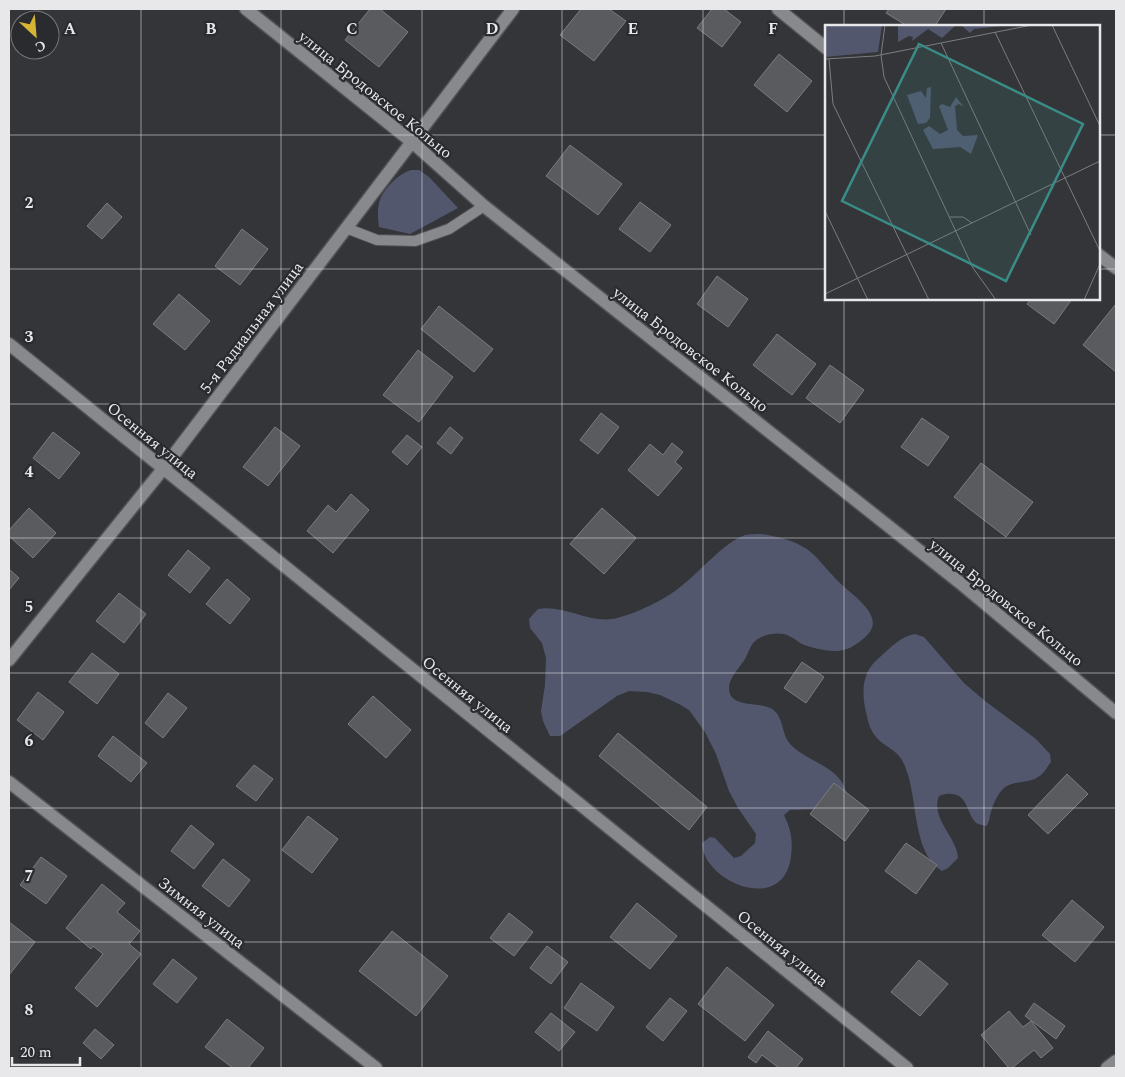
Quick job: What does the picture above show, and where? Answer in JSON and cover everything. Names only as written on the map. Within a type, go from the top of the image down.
[{"type":"street","name":"улица Бродовское Кольцо","points":[[246,9],[412,142],[484,206],[951,576],[1116,713]]},
{"type":"street","name":"5-я Радиальная улица","points":[[9,660],[163,469],[513,9]]},
{"type":"street","points":[[778,9],[825,47]]},
{"type":"street","points":[[1100,256],[1116,268]]},
{"type":"street","name":"Осенняя улица","points":[[9,344],[907,1068]]},
{"type":"street","name":"Зимняя улица","points":[[9,782],[376,1068]]},
{"type":"street","points":[[1107,1068],[1116,1061]]},
{"type":"lane","points":[[346,228],[377,240],[415,241],[449,229],[484,206]]},
{"type":"shaded area","points":[[411,170],[419,170],[429,177],[458,208],[410,234],[379,227],[378,206],[383,193],[396,179]]},
{"type":"shaded area","points":[[761,534],[785,539],[807,549],[862,603],[872,617],[873,624],[870,632],[860,642],[840,651],[810,647],[785,634],[771,634],[757,639],[729,684],[730,695],[739,702],[766,707],[776,712],[791,745],[839,778],[847,796],[824,809],[790,810],[784,815],[792,840],[791,856],[785,874],[774,885],[760,889],[744,887],[729,880],[715,870],[706,857],[702,843],[710,837],[715,838],[734,858],[741,856],[755,843],[756,834],[729,791],[716,754],[705,732],[689,710],[660,695],[629,691],[617,696],[560,736],[550,736],[543,721],[541,711],[545,685],[546,658],[542,643],[530,628],[529,619],[538,609],[548,608],[597,619],[617,618],[633,613],[673,593],[720,551],[737,539],[745,535]]},
{"type":"shaded area","points":[[915,634],[924,637],[964,683],[1036,739],[1050,754],[1051,762],[1038,777],[1004,788],[994,802],[986,826],[974,821],[965,802],[957,795],[945,794],[939,796],[938,812],[957,850],[958,858],[942,871],[932,863],[925,852],[917,824],[910,781],[903,762],[896,753],[876,737],[870,727],[863,691],[866,676],[874,663],[900,640]]},
{"type":"building","points":[[370,9],[380,9],[408,32],[379,67],[345,40]]},
{"type":"building","points":[[581,9],[609,9],[626,21],[594,61],[560,35]]},
{"type":"building","points":[[712,9],[724,9],[741,22],[722,47],[697,28]]},
{"type":"building","points":[[889,9],[946,9],[936,25],[905,25],[886,13]]},
{"type":"building","points":[[779,54],[812,81],[787,112],[754,85]]},
{"type":"building","points":[[570,145],[622,184],[598,215],[546,176]]},
{"type":"building","points":[[640,202],[671,225],[650,252],[619,229]]},
{"type":"building","points":[[107,203],[122,217],[102,239],[87,226]]},
{"type":"building","points":[[242,229],[268,249],[240,285],[215,266]]},
{"type":"building","points":[[717,276],[748,299],[728,327],[697,304]]},
{"type":"building","points":[[179,294],[210,321],[185,350],[153,324]]},
{"type":"building","points":[[1030,300],[1071,300],[1054,324],[1027,304]]},
{"type":"building","points":[[439,306],[493,349],[474,372],[421,329]]},
{"type":"building","points":[[1116,306],[1116,372],[1083,345]]},
{"type":"building","points":[[777,334],[816,364],[792,395],[753,365]]},
{"type":"building","points":[[418,350],[453,377],[419,422],[383,395]]},
{"type":"building","points":[[830,365],[864,390],[840,423],[806,398]]},
{"type":"building","points":[[601,413],[619,427],[598,454],[580,440]]},
{"type":"building","points":[[922,418],[949,437],[928,466],[901,447]]},
{"type":"building","points":[[275,427],[300,446],[268,486],[243,467]]},
{"type":"building","points":[[450,427],[463,438],[451,454],[437,443]]},
{"type":"building","points":[[53,432],[80,453],[59,479],[33,458]]},
{"type":"building","points":[[407,435],[422,447],[407,465],[392,452]]},
{"type":"building","points":[[672,443],[683,452],[675,462],[682,468],[658,496],[628,470],[650,444],[663,455]]},
{"type":"building","points":[[981,463],[1033,502],[1006,537],[954,497]]},
{"type":"building","points":[[351,494],[369,510],[333,553],[307,531],[328,505],[336,512]]},
{"type":"building","points":[[29,508],[56,533],[33,558],[9,536],[9,530]]},
{"type":"building","points":[[602,508],[636,538],[604,574],[570,544]]},
{"type":"building","points":[[188,550],[210,568],[190,593],[168,575]]},
{"type":"building","points":[[9,569],[19,578],[9,590]]},
{"type":"building","points":[[227,579],[250,599],[230,624],[206,604]]},
{"type":"building","points":[[119,593],[146,614],[124,643],[96,621]]},
{"type":"building","points":[[92,653],[119,674],[97,704],[69,682]]},
{"type":"building","points":[[802,662],[824,677],[806,703],[784,688]]},
{"type":"building","points":[[38,692],[64,712],[43,740],[17,720]]},
{"type":"building","points":[[168,693],[187,708],[163,738],[145,723]]},
{"type":"building","points":[[373,696],[411,730],[386,758],[348,724]]},
{"type":"building","points":[[618,733],[707,807],[689,830],[599,756]]},
{"type":"building","points":[[113,736],[147,763],[131,782],[98,756]]},
{"type":"building","points":[[254,765],[273,779],[256,801],[236,786]]},
{"type":"building","points":[[1067,774],[1088,794],[1048,834],[1028,815]]},
{"type":"building","points":[[834,783],[869,810],[845,841],[810,814]]},
{"type":"building","points":[[308,816],[338,839],[312,873],[282,850]]},
{"type":"building","points":[[191,825],[214,844],[194,869],[171,851]]},
{"type":"building","points":[[906,843],[937,865],[916,894],[885,871]]},
{"type":"building","points":[[41,857],[67,876],[46,904],[20,885]]},
{"type":"building","points":[[223,859],[250,880],[229,907],[202,886]]},
{"type":"building","points":[[102,884],[125,903],[117,912],[140,931],[129,944],[141,954],[97,1007],[75,988],[103,954],[93,946],[91,949],[66,928]]},
{"type":"building","points":[[1072,900],[1104,927],[1075,962],[1042,935]]},
{"type":"building","points":[[637,903],[677,936],[650,969],[610,937]]},
{"type":"building","points":[[509,913],[533,932],[514,956],[490,938]]},
{"type":"building","points":[[9,922],[35,942],[9,975]]},
{"type":"building","points":[[392,931],[448,976],[416,1016],[359,971]]},
{"type":"building","points":[[547,946],[568,962],[551,984],[530,968]]},
{"type":"building","points":[[173,959],[197,978],[177,1003],[153,984]]},
{"type":"building","points":[[919,960],[948,984],[920,1016],[891,992]]},
{"type":"building","points":[[727,967],[774,1005],[745,1041],[698,1004]]},
{"type":"building","points":[[581,983],[614,1007],[597,1031],[564,1008]]},
{"type":"building","points":[[670,998],[687,1011],[663,1041],[646,1027]]},
{"type":"building","points":[[1034,1003],[1065,1026],[1056,1039],[1025,1016]]},
{"type":"building","points":[[1009,1011],[1023,1027],[1031,1021],[1053,1048],[1041,1058],[1034,1050],[1012,1068],[1009,1068],[981,1035]]},
{"type":"building","points":[[551,1013],[575,1032],[559,1051],[535,1032]]},
{"type":"building","points":[[227,1019],[264,1048],[248,1068],[233,1068],[205,1047]]},
{"type":"building","points":[[95,1029],[114,1045],[101,1059],[83,1043]]},
{"type":"building","points":[[768,1031],[803,1059],[796,1068],[779,1068],[762,1055],[756,1063],[748,1057]]}]
